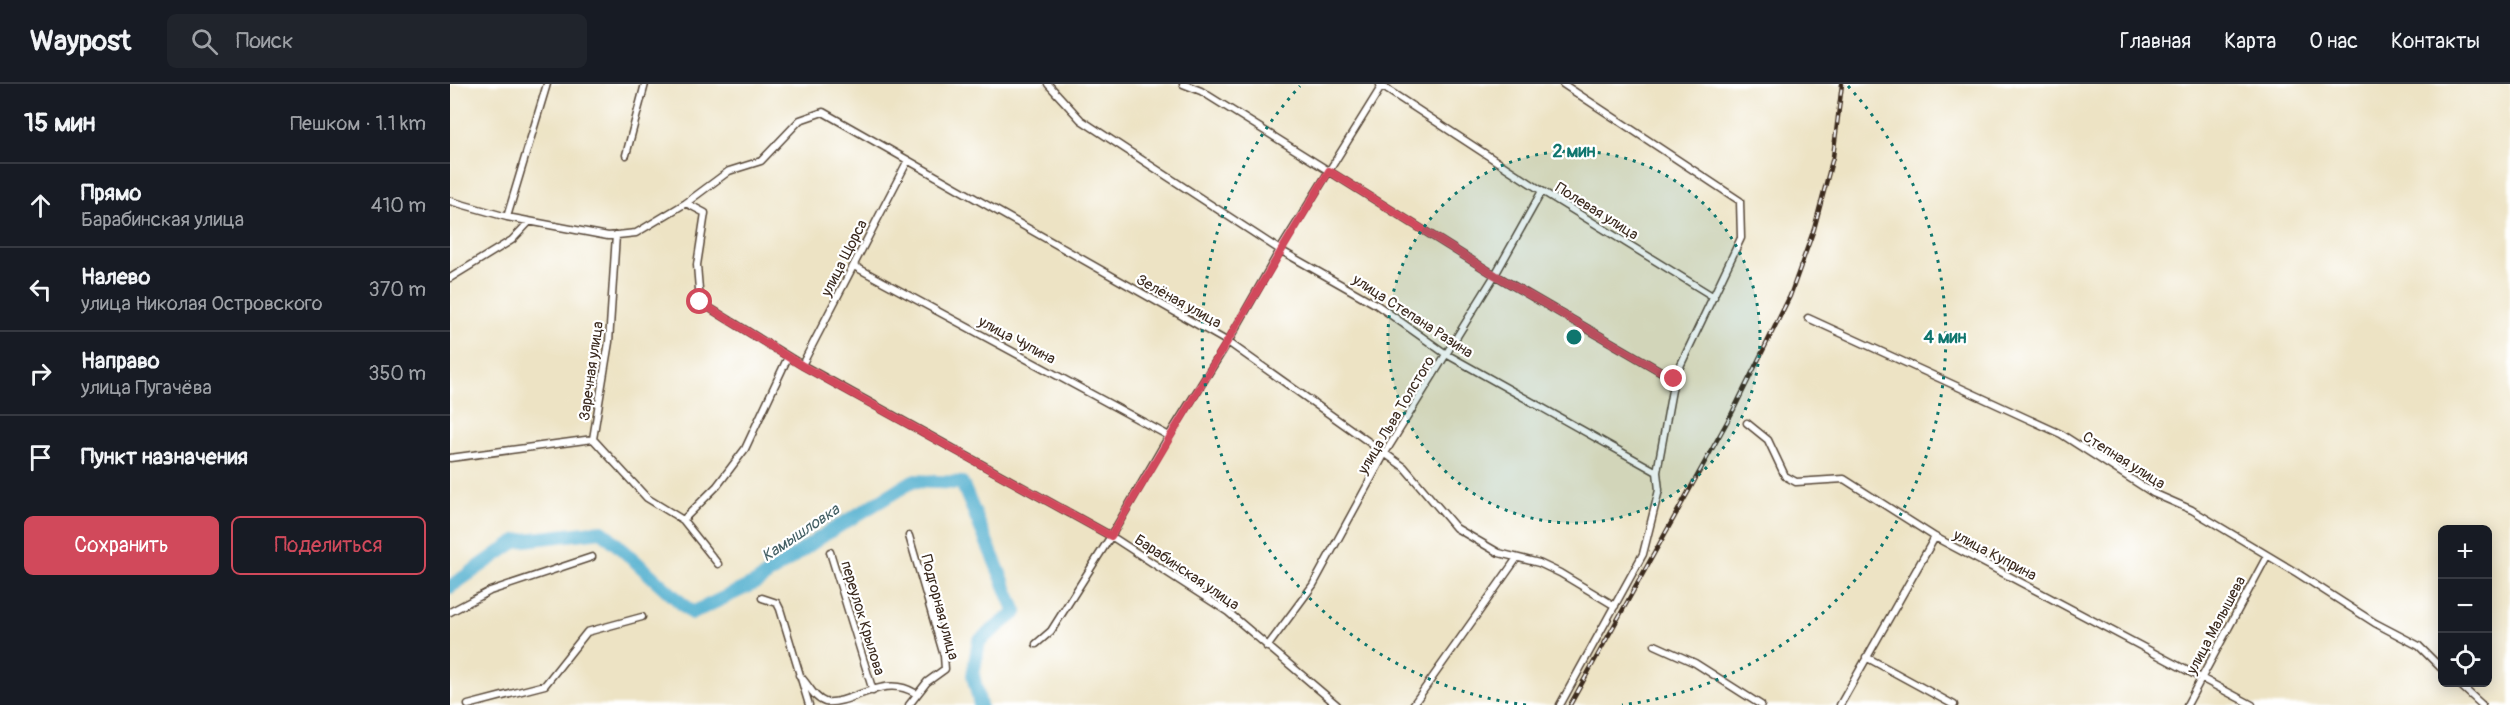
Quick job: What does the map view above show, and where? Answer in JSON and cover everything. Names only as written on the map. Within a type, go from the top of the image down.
[{"type":"street","points":[[507,217],[546,84]]},
{"type":"street","points":[[626,155],[645,84]]},
{"type":"street","name":"улица Степана Разина","points":[[1048,84],[1080,120],[1280,250],[1377,305],[1446,354],[1657,472]]},
{"type":"street","points":[[1183,84],[1201,92],[1495,275],[1674,379]]},
{"type":"street","points":[[1560,705],[1643,554],[1659,490],[1657,472],[1674,379],[1741,238],[1740,201],[1563,84]]},
{"type":"street","points":[[1036,644],[1051,631],[1111,536],[1169,436],[1228,342],[1280,250],[1381,85]]},
{"type":"street","name":"Полевая улица","points":[[1381,85],[1542,191],[1714,297]]},
{"type":"street","name":"Зелёная улица","points":[[686,203],[729,171],[761,161],[800,120],[823,112],[907,162],[1228,342],[1410,473],[1456,528],[1499,553],[1539,563],[1560,573],[1615,606]]},
{"type":"street","name":"улица Щорса","points":[[801,365],[907,162]]},
{"type":"street","name":"улица Льва Толстого","points":[[1267,647],[1313,585],[1385,453],[1495,275],[1542,191]]},
{"type":"street","points":[[450,201],[507,217],[608,236],[636,233],[686,203]]},
{"type":"street","name":"Барабинская улица","points":[[686,203],[705,213],[697,265],[700,302],[801,365],[1111,536],[1228,612],[1337,705]]},
{"type":"street","points":[[450,278],[512,240],[530,222]]},
{"type":"street","name":"Заречная улица","points":[[450,458],[593,439],[609,342],[616,235]]},
{"type":"street","name":"улица Чупина","points":[[854,266],[1169,436]]},
{"type":"street","name":"Степная улица","points":[[1808,318],[2061,434],[2153,493],[2192,510],[2375,623],[2419,646],[2438,665]]},
{"type":"street","points":[[683,520],[717,486],[745,449],[788,357]]},
{"type":"street","name":"улица Куприна","points":[[1748,423],[1768,440],[1785,476],[1796,482],[1844,479],[1935,537],[2252,705]]},
{"type":"street","points":[[593,439],[647,498],[683,520],[718,564]]},
{"type":"street","name":"Подгорная улица","points":[[909,536],[944,656],[945,669],[915,693],[909,705]]},
{"type":"street","points":[[1840,705],[1935,537]]},
{"type":"street","name":"переулок Крылова","points":[[830,552],[873,691]]},
{"type":"street","name":"улица Малышева","points":[[2187,705],[2266,556]]},
{"type":"street","points":[[450,612],[490,591],[592,557]]},
{"type":"street","points":[[1413,705],[1517,558]]},
{"type":"street","points":[[762,598],[777,603],[780,609],[809,705]]},
{"type":"street","points":[[468,705],[545,685],[587,632],[642,616]]},
{"type":"street","points":[[1655,645],[1695,663],[1761,705]]},
{"type":"street","points":[[1866,657],[1954,705]]},
{"type":"street","points":[[799,675],[818,699],[825,702],[847,700],[873,691],[899,687],[915,693]]},
{"type":"street","points":[[2462,687],[2482,705]]},
{"type":"waterway","name":"Камышловка","points":[[450,587],[516,541],[602,531],[692,613],[757,582],[824,535],[913,481],[962,483],[1016,612],[979,641],[973,675],[980,705]]},
{"type":"railway","points":[[1570,705],[1732,413],[1790,296],[1814,229],[1833,157],[1842,84]]},
{"type":"route","points":[[700,302],[801,365],[1111,536],[1329,171],[1495,275],[1674,379]]}]
